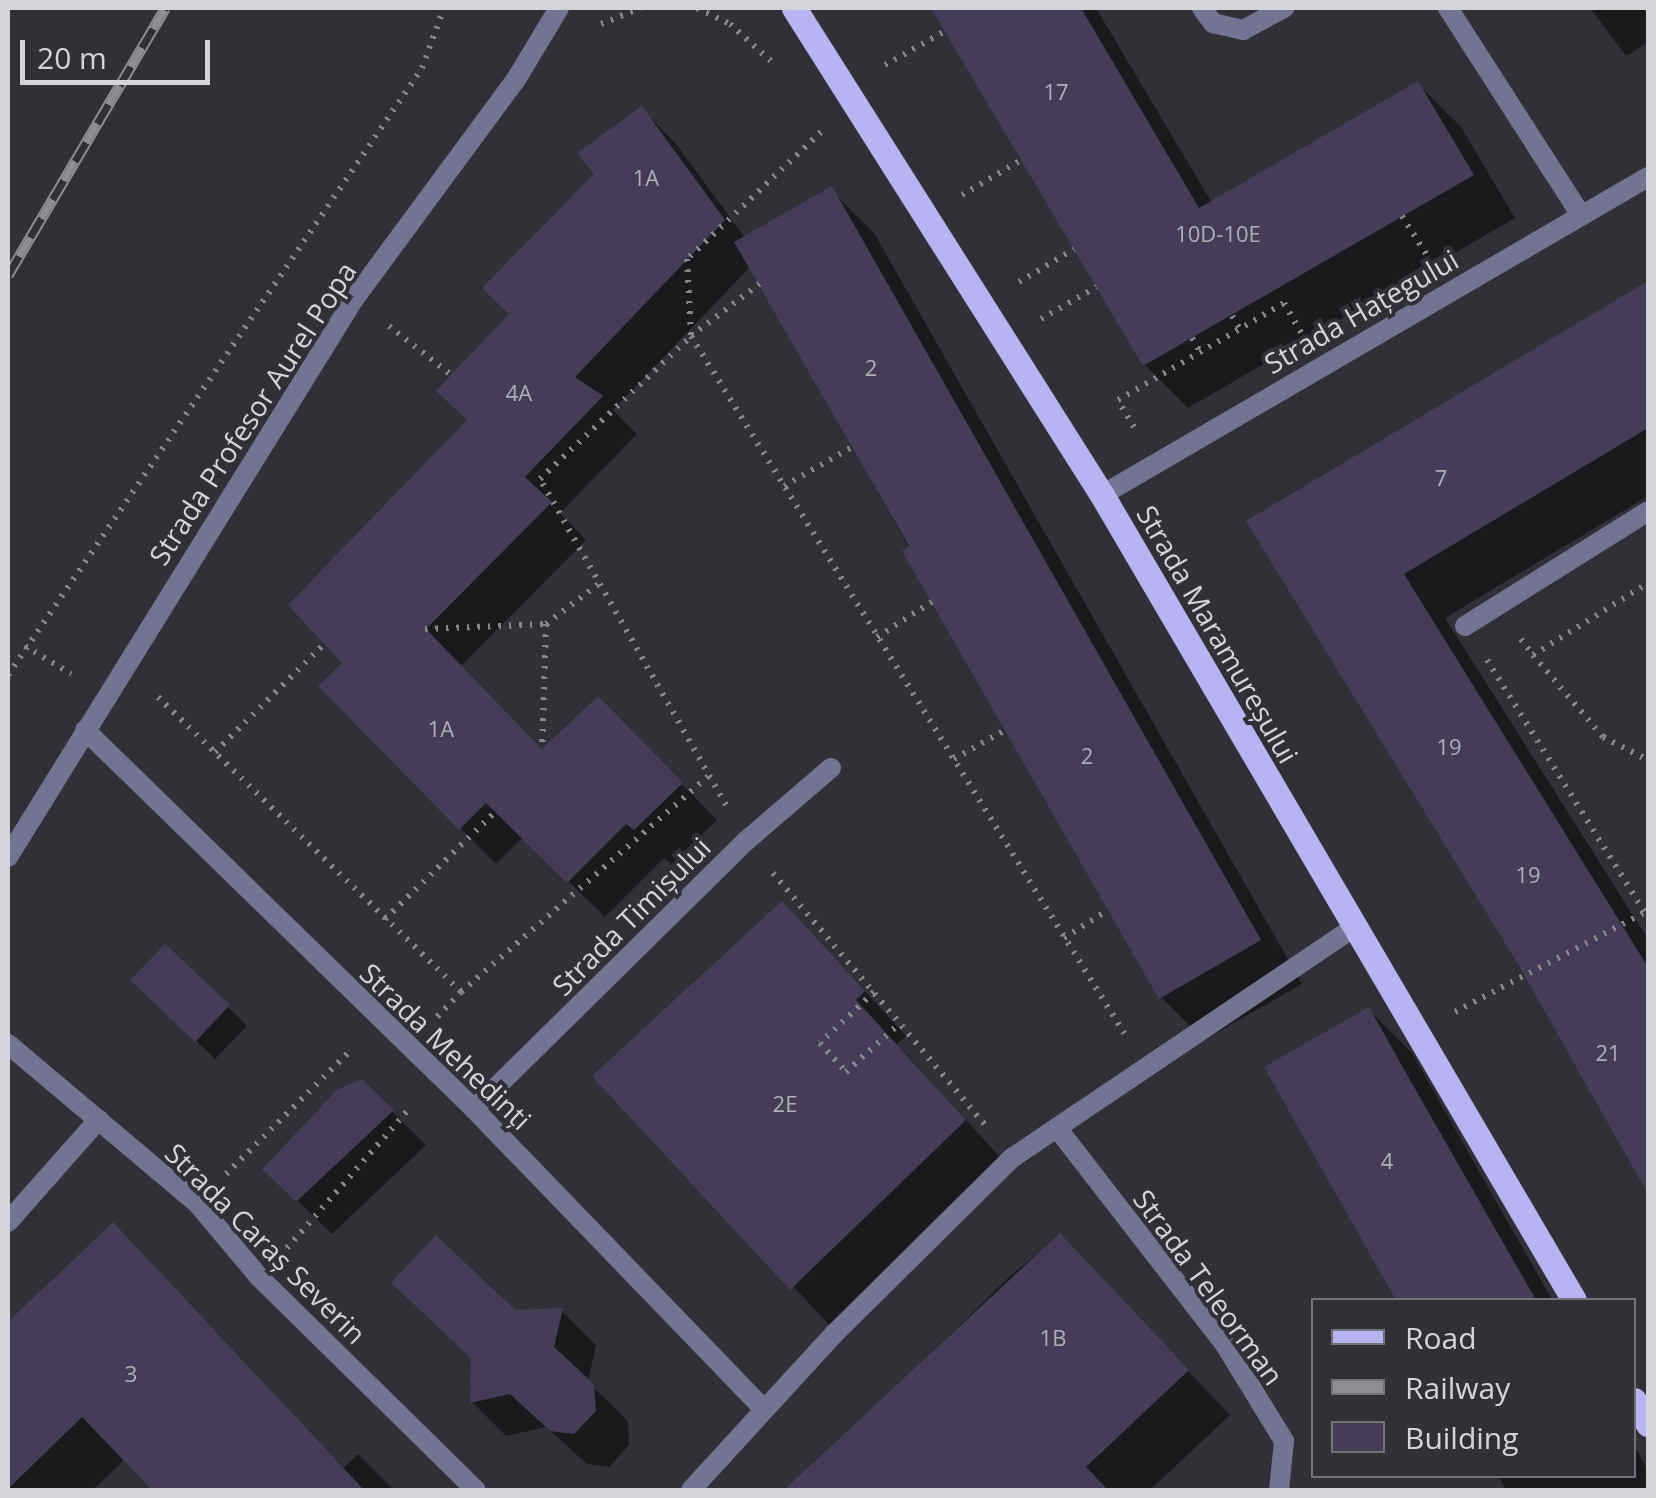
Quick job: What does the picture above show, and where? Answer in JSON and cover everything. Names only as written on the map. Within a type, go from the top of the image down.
[{"type":"main road","name":"Strada Maramureșului","points":[[794,8],[852,104],[1008,340],[1102,494],[1573,1298]]},
{"type":"street","name":"Strada Profesor Aurel Popa","points":[[8,857],[354,299],[515,80],[559,8]]},
{"type":"street","points":[[1202,8],[1213,23],[1243,30],[1284,8]]},
{"type":"street","points":[[1448,8],[1582,215]]},
{"type":"street","name":"Strada Hațegului","points":[[1102,494],[1648,177]]},
{"type":"street","points":[[1465,626],[1648,510]]},
{"type":"street","name":"Strada Mehedinți","points":[[85,730],[474,1109],[763,1408]]},
{"type":"street","name":"Strada Timișului","points":[[474,1109],[746,841],[831,768]]},
{"type":"street","points":[[690,1490],[763,1408],[1012,1158],[1356,927]]},
{"type":"street","name":"Strada Caraș Severin","points":[[8,1044],[197,1203],[259,1277],[476,1490]]},
{"type":"street","points":[[8,1222],[100,1120]]},
{"type":"street","name":"Strada Teleorman","points":[[1057,1128],[1234,1359],[1284,1442],[1279,1490]]},
{"type":"path","points":[[8,675],[24,646],[422,68],[444,8]]},
{"type":"path","points":[[876,70],[945,31]]},
{"type":"path","points":[[852,104],[687,260],[691,336],[1145,1068]]},
{"type":"path","points":[[956,199],[1021,160]]},
{"type":"path","points":[[1011,287],[1074,249]]},
{"type":"path","points":[[759,284],[691,336],[540,479],[746,841],[1012,1158]]},
{"type":"path","points":[[1008,340],[1096,287]]},
{"type":"path","points":[[354,299],[451,375]]},
{"type":"path","points":[[1155,463],[1118,400],[1284,303],[1320,366]]},
{"type":"path","points":[[1232,316],[1240,330]]},
{"type":"path","points":[[1192,338],[1200,353]]},
{"type":"path","points":[[784,486],[852,447]]},
{"type":"path","points":[[426,629],[546,624],[600,582]]},
{"type":"path","points":[[1533,654],[1648,583]]},
{"type":"path","points":[[878,636],[932,602]]},
{"type":"path","points":[[542,749],[546,624]]},
{"type":"path","points":[[1418,1032],[1647,912],[1465,626]]},
{"type":"path","points":[[1521,638],[1603,737],[1648,760]]},
{"type":"path","points":[[215,752],[324,644]]},
{"type":"path","points":[[24,646],[106,695]]},
{"type":"path","points":[[157,696],[461,992]]},
{"type":"path","points":[[954,760],[1005,730]]},
{"type":"path","points":[[424,1030],[461,992],[710,775]]},
{"type":"path","points":[[386,919],[495,812]]},
{"type":"path","points":[[1064,938],[1108,910]]},
{"type":"path","points":[[874,992],[820,1043],[826,1051],[846,1072],[900,1023]]},
{"type":"path","points":[[197,1203],[381,1020]]},
{"type":"path","points":[[818,1058],[826,1051]]},
{"type":"path","points":[[259,1277],[439,1076]]},
{"type":"building","points":[[931,8],[1081,8],[1199,208],[1418,81],[1474,175],[1143,366]]},
{"type":"building","points":[[642,106],[725,220],[575,377],[603,396],[525,477],[552,502],[426,629],[542,749],[598,696],[683,783],[634,830],[626,824],[567,883],[486,803],[459,830],[318,686],[342,663],[288,605],[467,420],[436,391],[509,314],[482,288],[594,174],[577,153]]},
{"type":"building","points":[[832,186],[1261,940],[1159,999],[902,551],[909,546],[734,242]]},
{"type":"building","points":[[1648,281],[1648,428],[1404,574],[1648,967],[1648,1194],[1518,964],[1246,521]]},
{"type":"building","points":[[782,901],[865,991],[856,1000],[966,1120],[790,1290],[592,1076]]},
{"type":"building","points":[[165,944],[230,1005],[195,1042],[130,980]]},
{"type":"building","points":[[1369,1007],[1535,1298],[1395,1298],[1264,1067]]},
{"type":"building","points":[[362,1079],[394,1110],[296,1202],[262,1169],[338,1089]]},
{"type":"building","points":[[113,1222],[364,1490],[152,1490],[82,1417],[8,1489],[8,1322]]},
{"type":"building","points":[[1060,1233],[1189,1370],[1086,1467],[1108,1490],[784,1490]]},
{"type":"building","points":[[436,1235],[515,1310],[563,1308],[554,1347],[594,1384],[596,1411],[574,1434],[550,1431],[510,1394],[470,1403],[471,1358],[391,1283]]},
{"type":"railway","points":[[8,275],[165,8]]}]
